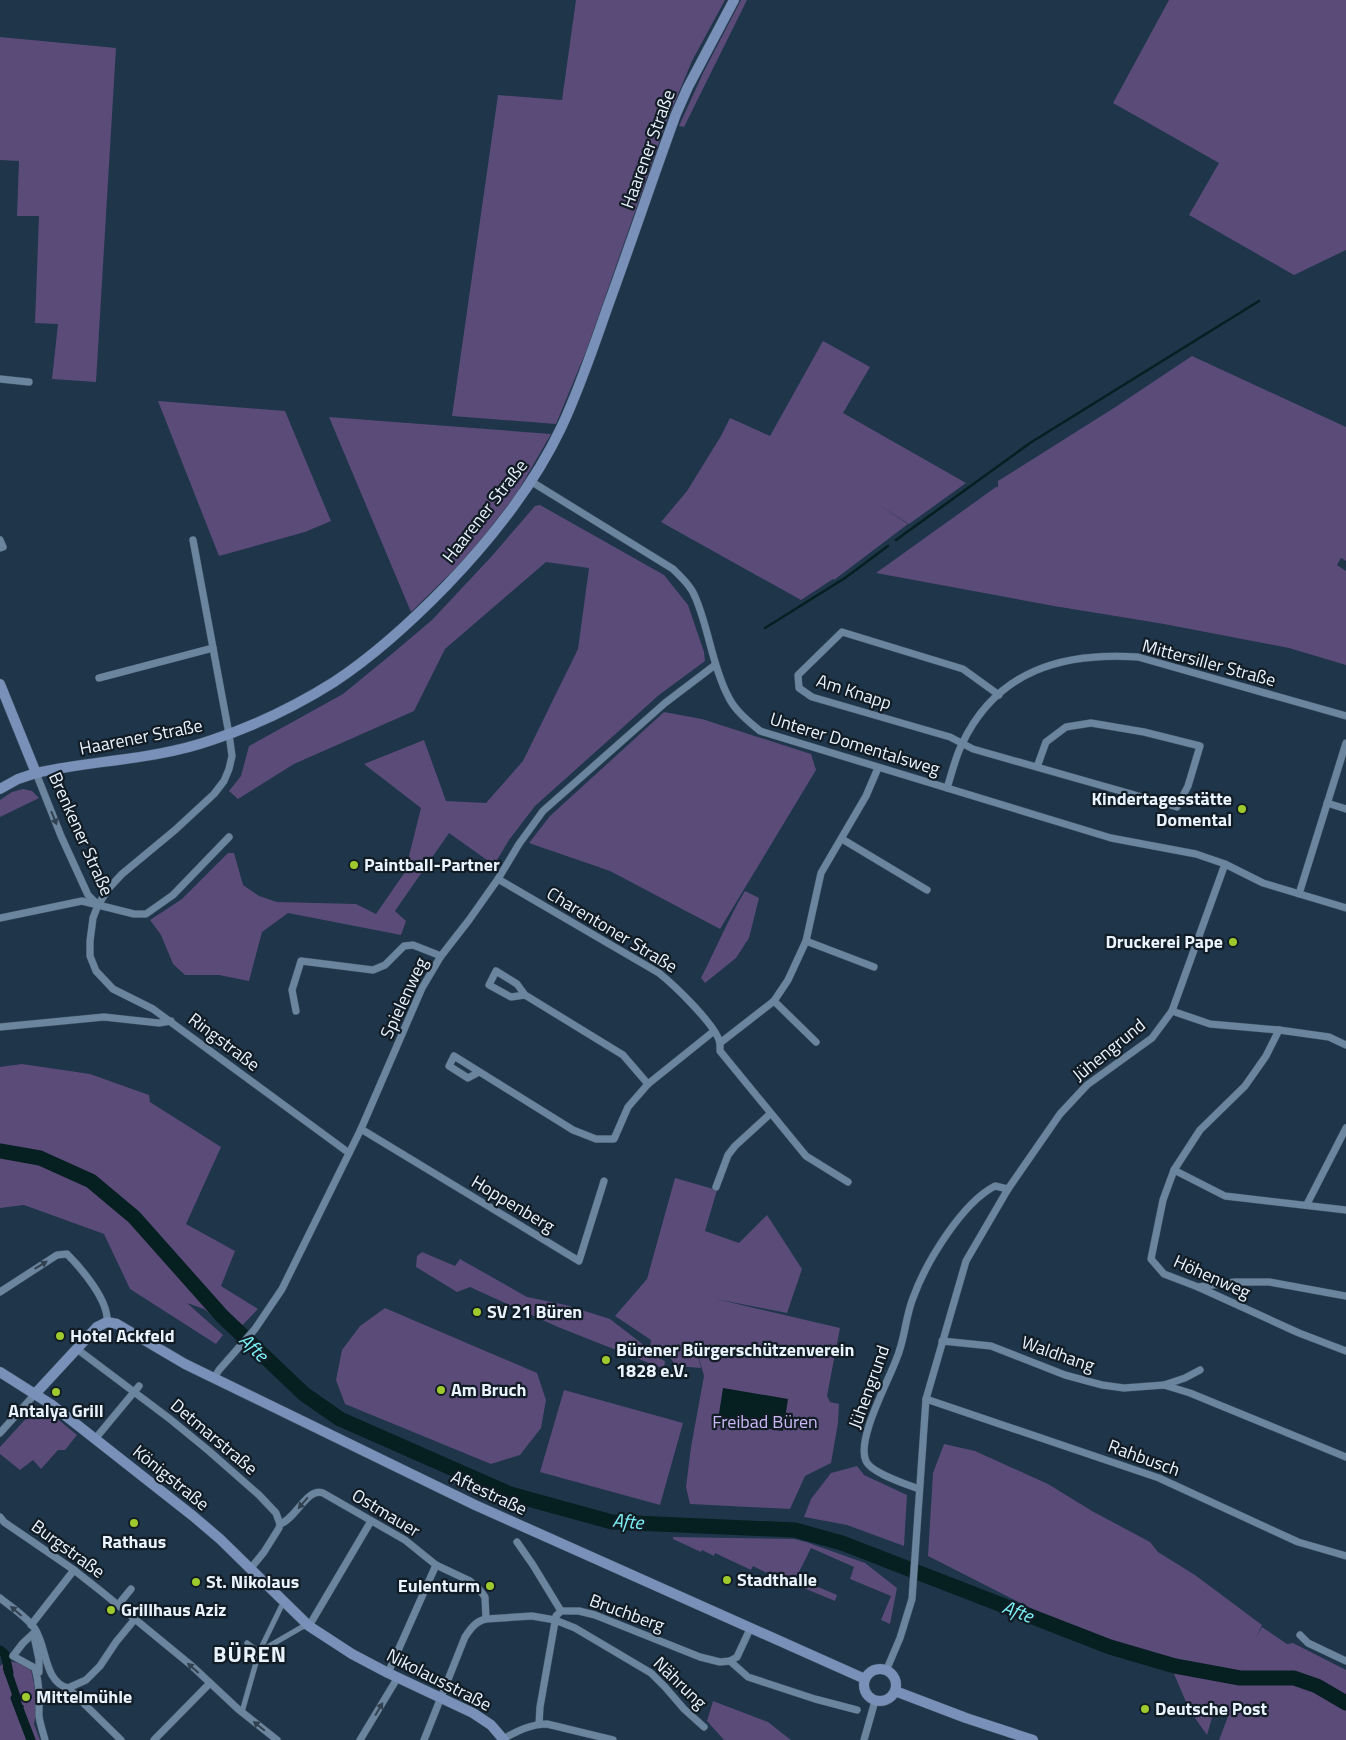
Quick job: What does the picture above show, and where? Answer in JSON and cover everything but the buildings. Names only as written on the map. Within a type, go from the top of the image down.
[{"type":"main road","name":"Haarener Straße","points":[[0,789],[18,779],[36,773],[194,746],[229,734],[284,710],[333,682],[383,645],[422,611],[478,552],[532,482],[560,430],[580,385],[676,114],[688,86],[734,0]]},
{"type":"main road","name":"Brenkener Straße","points":[[0,684],[36,773]]},
{"type":"main road","points":[[36,1394],[96,1327],[107,1322]]},
{"type":"main road","name":"Aftestraße","points":[[107,1322],[117,1324],[185,1364],[475,1505],[865,1679]]},
{"type":"main road","name":"Königstraße","points":[[0,1372],[36,1394],[193,1516],[251,1568],[309,1626]]},
{"type":"main road","name":"Nikolausstraße","points":[[309,1626],[352,1654],[483,1719],[496,1730],[503,1740]]},
{"type":"main road","points":[[876,1670],[886,1671],[894,1677],[895,1691],[885,1701],[875,1701],[865,1692],[865,1679],[876,1670]]},
{"type":"main road","points":[[895,1691],[966,1718],[1033,1740]]},
{"type":"street","points":[[0,380],[30,382]]},
{"type":"street","name":"Unterer Domentalsweg","points":[[532,482],[673,569],[686,582],[696,598],[715,665],[727,695],[741,716],[760,731],[1111,838],[1196,854],[1225,864],[1263,883],[1346,908]]},
{"type":"street","points":[[0,540],[3,547],[0,548]]},
{"type":"street","points":[[98,905],[109,888],[122,874],[175,830],[214,794],[230,769],[232,756],[229,734],[193,540]]},
{"type":"street","name":"Am Knapp","points":[[962,744],[950,738],[812,697],[799,688],[798,676],[842,632],[963,669],[999,695]]},
{"type":"street","points":[[99,678],[213,648]]},
{"type":"street","name":"Mittersiller Straße","points":[[948,788],[962,744],[974,724],[999,695],[1016,681],[1041,667],[1064,660],[1112,655],[1138,657],[1346,716]]},
{"type":"street","name":"Spielenweg","points":[[214,1378],[255,1329],[282,1289],[361,1129],[421,992],[441,956],[498,879],[519,844],[543,811],[665,703],[715,665]]},
{"type":"street","points":[[962,744],[973,749],[1178,807],[1188,786],[1200,746],[1144,732],[1092,723],[1066,727],[1046,742],[1037,767]]},
{"type":"street","points":[[1299,894],[1346,743]]},
{"type":"street","points":[[720,1043],[774,1000],[788,980],[806,941],[822,873],[866,796],[878,768]]},
{"type":"street","name":"Brenkener Straße","points":[[36,773],[61,836],[88,895],[98,905],[93,918],[90,941],[90,956],[96,971],[113,989],[153,1008],[171,1021]]},
{"type":"street","points":[[1327,803],[1346,808]]},
{"type":"street","points":[[0,918],[82,901],[134,914],[146,914],[173,895],[230,837]]},
{"type":"street","points":[[842,838],[927,890]]},
{"type":"street","name":"Jühengrund","points":[[886,1671],[900,1638],[912,1599],[926,1399],[966,1261],[1008,1189],[1060,1114],[1087,1085],[1152,1038],[1172,1011],[1225,864]]},
{"type":"street","name":"Charentoner Straße","points":[[498,879],[660,973],[676,986],[714,1031],[720,1043],[720,1051],[806,1156],[848,1182]]},
{"type":"street","points":[[806,941],[874,967]]},
{"type":"street","points":[[296,1011],[292,990],[301,961],[373,970],[386,965],[404,946],[413,944],[441,956]]},
{"type":"street","points":[[525,995],[511,997],[489,985],[496,971],[517,984],[525,995],[623,1055],[648,1084]]},
{"type":"street","points":[[774,1000],[816,1042]]},
{"type":"street","points":[[1172,1011],[1210,1024],[1330,1037],[1346,1045]]},
{"type":"street","name":"Ringstraße","points":[[0,1027],[104,1017],[159,1023],[171,1021],[349,1153]]},
{"type":"street","name":"Höhenweg","points":[[1279,1030],[1266,1056],[1245,1086],[1200,1130],[1174,1170],[1163,1200],[1151,1258],[1164,1274],[1346,1352]]},
{"type":"street","points":[[479,1072],[573,1130],[596,1139],[614,1139],[628,1107],[648,1084],[714,1031]]},
{"type":"street","points":[[716,1187],[728,1155],[735,1146],[770,1114]]},
{"type":"street","points":[[1306,1204],[1346,1128]]},
{"type":"street","name":"Hoppenberg","points":[[361,1129],[579,1261],[604,1182]]},
{"type":"street","points":[[1174,1170],[1225,1196],[1346,1210]]},
{"type":"street","name":"Jühengrund","points":[[919,1489],[876,1471],[866,1461],[864,1446],[874,1409],[897,1358],[912,1298],[928,1266],[947,1235],[984,1191],[995,1186],[1008,1189]]},
{"type":"street","points":[[0,1292],[58,1255],[67,1254],[78,1264],[104,1304],[108,1316],[107,1322]]},
{"type":"street","points":[[1198,1287],[1235,1282],[1269,1282],[1346,1296]]},
{"type":"street","name":"Waldhang","points":[[942,1341],[991,1346],[1065,1375],[1102,1385],[1124,1388],[1164,1385],[1185,1378],[1200,1370]]},
{"type":"street","name":"Detmarstraße","points":[[77,1349],[136,1388],[192,1436],[259,1495],[276,1513],[280,1524]]},
{"type":"street","name":"Waldhang","points":[[1164,1385],[1190,1393],[1346,1457]]},
{"type":"street","points":[[95,1439],[136,1388]]},
{"type":"street","points":[[0,1433],[36,1394]]},
{"type":"street","name":"Rahbusch","points":[[926,1399],[1160,1478],[1298,1542],[1346,1556]]},
{"type":"street","name":"Ostmauer","points":[[280,1524],[289,1520],[311,1494],[319,1491],[405,1540],[436,1565],[463,1577],[480,1589],[486,1601],[486,1619]]},
{"type":"street","points":[[259,1652],[302,1627],[309,1626],[371,1521]]},
{"type":"street","name":"Burgstraße","points":[[1,1522],[74,1570],[135,1619],[277,1740]]},
{"type":"street","points":[[251,1568],[268,1547],[280,1524]]},
{"type":"street","points":[[517,1542],[561,1611]]},
{"type":"street","points":[[388,1673],[436,1565]]},
{"type":"street","points":[[45,1740],[39,1718],[40,1699],[35,1668],[13,1656],[74,1570]]},
{"type":"street","points":[[118,1605],[131,1589]]},
{"type":"street","points":[[0,1598],[33,1630],[55,1681],[68,1688],[121,1740]]},
{"type":"street","points":[[242,1712],[259,1652],[281,1607],[285,1604]]},
{"type":"street","name":"Bruchberg","points":[[555,1620],[556,1614],[561,1611],[579,1611],[595,1615],[700,1657],[720,1662],[730,1661]]},
{"type":"street","points":[[424,1740],[465,1637],[477,1622],[486,1619],[532,1616],[555,1620],[540,1707],[539,1724]]},
{"type":"street","points":[[68,1688],[86,1680],[100,1666],[116,1642],[135,1619]]},
{"type":"street","name":"Nährung","points":[[555,1620],[575,1628],[644,1668],[658,1679],[684,1709],[704,1727]]},
{"type":"street","points":[[750,1629],[737,1657],[730,1661],[748,1677],[815,1699],[857,1710]]},
{"type":"street","points":[[33,1630],[39,1660],[38,1680]]},
{"type":"street","points":[[1300,1634],[1308,1642],[1346,1661]]},
{"type":"street","points":[[247,1643],[259,1652]]},
{"type":"street","points":[[360,1740],[398,1677]]},
{"type":"street","points":[[154,1740],[210,1683]]},
{"type":"street","points":[[864,1740],[875,1701]]},
{"type":"street","name":"Nikolausstraße","points":[[503,1740],[516,1732],[539,1724],[553,1724],[612,1740]]},
{"type":"green space","points":[[576,0],[725,0],[692,61],[666,123],[587,349],[556,424],[452,416],[498,95],[562,100]]},
{"type":"green space","points":[[741,0],[747,0],[684,127],[679,126],[703,73]]},
{"type":"green space","points":[[1169,0],[1346,0],[1346,250],[1294,275],[1189,215],[1219,163],[1113,103]]},
{"type":"green space","points":[[0,37],[116,48],[96,382],[52,379],[58,324],[35,323],[39,216],[17,216],[19,161],[0,160]]},
{"type":"green space","points":[[823,341],[870,367],[843,413],[966,483],[909,524],[877,504],[908,524],[834,580],[801,600],[661,522],[687,491],[730,418],[770,436]]},
{"type":"green space","points":[[1192,356],[1346,427],[1346,561],[1341,558],[1337,565],[1346,571],[1346,665],[1289,648],[876,573],[998,487],[998,481]]},
{"type":"green space","points":[[158,401],[285,411],[331,521],[305,532],[219,556]]},
{"type":"green space","points":[[329,417],[551,434],[517,493],[472,552],[411,612]]},
{"type":"green space","points":[[540,505],[664,575],[688,605],[704,652],[705,661],[659,695],[535,806],[509,840],[494,865],[449,833],[395,911],[406,921],[401,935],[288,913],[262,932],[249,981],[219,975],[185,975],[173,964],[161,935],[150,920],[182,899],[228,853],[234,853],[243,885],[259,896],[277,902],[356,904],[376,914],[405,872],[421,808],[364,764],[424,740],[446,801],[486,803],[523,761],[578,649],[589,568],[546,562],[445,649],[414,711],[294,764],[238,799],[229,791],[241,776],[249,746],[343,694],[393,653],[432,620],[491,557],[535,506]]},
{"type":"green space","points":[[664,712],[702,719],[811,754],[816,770],[720,929],[610,871],[529,843],[550,816]]},
{"type":"green space","points":[[23,789],[32,791],[39,798],[0,817],[0,800],[12,792]]},
{"type":"green space","points":[[745,891],[759,898],[749,938],[736,958],[705,983],[701,978]]},
{"type":"green space","points":[[22,1064],[90,1074],[149,1095],[150,1102],[221,1147],[186,1224],[235,1251],[221,1286],[258,1309],[235,1333],[204,1309],[187,1303],[223,1335],[216,1344],[130,1289],[104,1234],[24,1205],[0,1208],[0,1067]]},
{"type":"green space","name":"Freibad Büren","points":[[675,1178],[717,1190],[705,1231],[739,1243],[767,1215],[802,1269],[787,1313],[716,1299],[840,1328],[827,1396],[830,1402],[839,1404],[838,1423],[831,1463],[805,1476],[790,1509],[690,1504],[686,1487],[704,1376],[695,1344],[701,1368],[676,1366],[669,1356],[650,1348],[651,1340],[615,1316],[647,1279]]},
{"type":"green space","points":[[422,1252],[455,1266],[460,1259],[527,1297],[566,1305],[610,1319],[645,1346],[645,1352],[665,1361],[664,1369],[558,1327],[470,1287],[457,1292],[416,1267],[417,1256]]},
{"type":"green space","name":"Am Bruch","points":[[385,1308],[537,1373],[546,1400],[541,1428],[520,1455],[491,1464],[345,1404],[336,1380],[342,1350],[360,1326]]},
{"type":"green space","points":[[564,1390],[683,1423],[660,1505],[540,1472]]},
{"type":"green space","points":[[32,1412],[49,1412],[77,1435],[65,1450],[58,1450],[41,1469],[33,1460],[20,1470],[0,1454],[0,1447]]},
{"type":"green space","points":[[944,1444],[975,1451],[1048,1484],[1092,1511],[1150,1542],[1158,1552],[1195,1575],[1262,1625],[1256,1637],[1262,1627],[1287,1644],[1293,1643],[1346,1670],[1346,1698],[1320,1682],[1293,1672],[1238,1673],[1178,1660],[1115,1643],[1062,1624],[928,1556],[933,1473]]},
{"type":"green space","points":[[857,1466],[864,1475],[907,1495],[904,1546],[847,1525],[804,1517],[811,1499],[831,1473]]},
{"type":"green space","points":[[673,1537],[794,1539],[865,1563],[897,1588],[890,1624],[881,1620],[891,1596],[850,1579],[854,1567],[811,1548],[793,1584],[786,1581],[783,1586],[775,1582],[777,1578],[753,1566],[751,1570],[715,1553],[714,1556],[702,1550],[701,1552],[673,1539]]},
{"type":"green space","points":[[802,1580],[837,1595],[835,1601],[799,1586]]},
{"type":"green space","points":[[4,1662],[18,1663],[31,1670],[38,1702],[34,1724],[40,1740],[0,1740],[0,1666]]},
{"type":"green space","points":[[1175,1668],[1239,1681],[1294,1681],[1321,1690],[1346,1706],[1346,1740],[1219,1740],[1229,1714],[1214,1711],[1207,1735],[1190,1711],[1174,1674]]},
{"type":"green space","points":[[713,1701],[768,1722],[791,1740],[724,1740],[707,1721]]},
{"type":"shaded area","points":[[723,1388],[788,1399],[783,1431],[718,1420]]},
{"type":"shaded area","points":[[7,1662],[22,1700],[19,1702],[20,1706],[23,1705],[24,1707],[17,1709],[3,1669],[3,1665]]},
{"type":"waterway","points":[[896,540],[1030,443],[1259,301]]},
{"type":"waterway","points":[[765,628],[845,578],[888,546]]},
{"type":"waterway","name":"Afte","points":[[0,1151],[40,1158],[91,1181],[134,1217],[222,1316],[304,1394],[340,1419],[510,1494],[612,1522],[795,1530],[842,1543],[1110,1647],[1175,1666],[1240,1678],[1294,1678],[1317,1686],[1346,1703]]},
{"type":"waterway","points":[[0,1650],[5,1654],[9,1673]]},
{"type":"waterway","points":[[15,1698],[31,1740]]},
{"type":"place","name":"Kindertagesstätte Domental","points":[[1242,809]]},
{"type":"place","name":"Paintball-Partner","points":[[354,865]]},
{"type":"place","name":"Druckerei Pape","points":[[1233,942]]},
{"type":"place","name":"SV 21 Büren","points":[[477,1312]]},
{"type":"place","name":"Hotel Ackfeld","points":[[60,1336]]},
{"type":"place","name":"Bürener Bürgerschützenverein 1828 e.V.","points":[[606,1360]]},
{"type":"place","name":"Am Bruch","points":[[441,1390]]},
{"type":"place","name":"Antalya Grill","points":[[56,1392]]},
{"type":"place","name":"Rathaus","points":[[134,1523]]},
{"type":"place","name":"Stadthalle","points":[[727,1580]]},
{"type":"place","name":"St. Nikolaus","points":[[196,1582]]},
{"type":"place","name":"Eulenturm","points":[[490,1586]]},
{"type":"place","name":"Grillhaus Aziz","points":[[111,1610]]},
{"type":"place","name":"Mittelmühle","points":[[26,1697]]},
{"type":"place","name":"Deutsche Post","points":[[1145,1709]]},
{"type":"district","name":"BÜREN","points":[[250,1654]]}]
